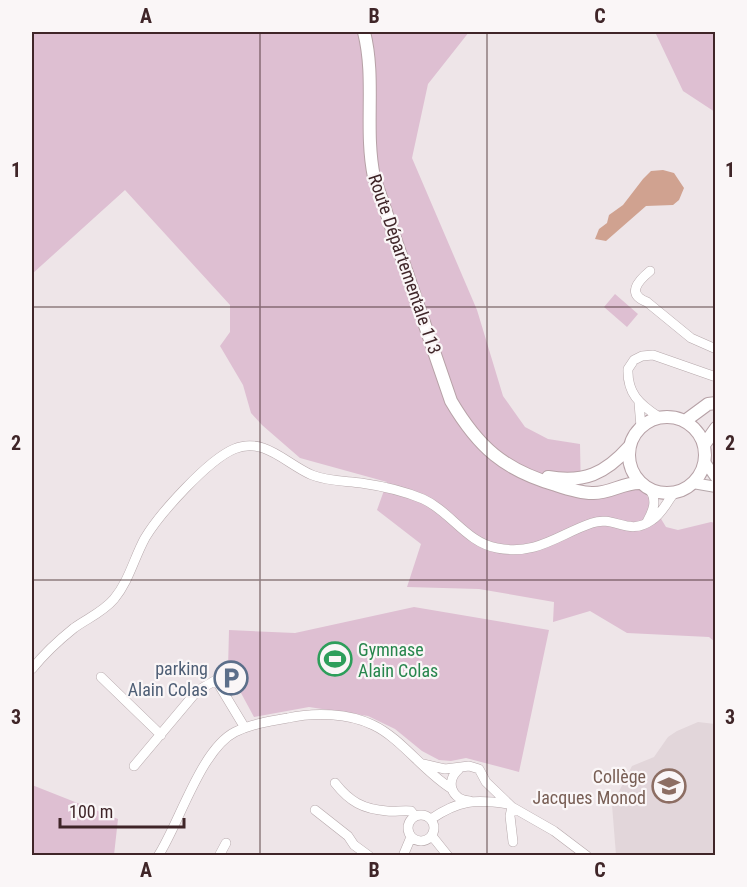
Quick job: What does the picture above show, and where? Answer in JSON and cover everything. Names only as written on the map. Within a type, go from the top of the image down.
[{"type":"main road","name":"Route Départementale 113","points":[[364,32],[369,48],[368,120],[370,159],[374,177],[451,401],[479,442],[500,460],[515,469],[580,492],[606,493],[628,484],[645,486]]},
{"type":"main road","points":[[685,421],[702,407],[716,403]]},
{"type":"main road","points":[[659,417],[672,417],[685,421],[697,431],[704,445],[705,462],[700,473],[693,483],[675,492],[666,493],[645,486],[630,467],[629,447],[633,436],[640,427],[659,417]]},
{"type":"main road","points":[[704,445],[716,428]]},
{"type":"main road","name":"Route Départementale 113","points":[[515,469],[556,478],[586,478],[610,467],[629,447]]},
{"type":"street","points":[[650,271],[639,280],[635,288],[636,294],[691,338],[716,349]]},
{"type":"street","points":[[659,417],[639,403],[630,388],[628,369],[634,360],[642,356],[653,355],[716,376]]},
{"type":"street","points":[[639,403],[640,427]]},
{"type":"street","points":[[32,669],[41,657],[74,628],[101,611],[115,598],[123,587],[146,538],[166,511],[209,466],[224,454],[244,446],[269,449],[306,472],[321,478],[377,486],[423,499],[441,509],[473,538],[498,549],[530,548],[547,544],[588,524],[600,521],[631,528],[646,524],[661,512],[675,492]]},
{"type":"street","points":[[705,462],[716,477]]},
{"type":"street","points":[[693,483],[716,487]]},
{"type":"street","points":[[645,486],[653,494],[654,504],[646,524]]},
{"type":"street","points":[[101,677],[161,735]]},
{"type":"street","points":[[134,766],[197,691],[216,680],[245,728]]},
{"type":"street","points":[[158,855],[211,754],[223,740],[234,732],[261,723],[313,714],[355,718],[375,725],[464,801],[510,806]]},
{"type":"street","points":[[421,764],[445,769],[469,766],[479,769],[485,777],[483,794],[431,819]]},
{"type":"street","points":[[444,811],[453,792],[452,777],[459,769]]},
{"type":"street","points":[[335,783],[346,797],[364,807],[389,811],[411,811],[415,816]]},
{"type":"street","points":[[486,783],[510,806],[554,831],[586,855]]},
{"type":"street","points":[[510,806],[513,842]]},
{"type":"street","points":[[315,810],[348,836],[354,845],[366,855]]},
{"type":"street","points":[[403,855],[411,837],[408,825],[415,816],[424,815],[431,819],[435,827],[432,836],[422,842],[411,837]]},
{"type":"street","points":[[432,836],[448,855]]},
{"type":"street","points":[[219,855],[226,843]]},
{"type":"shaded area","points":[[32,32],[469,32],[428,84],[412,158],[477,310],[503,396],[525,427],[548,439],[580,444],[581,494],[628,487],[643,489],[666,527],[678,530],[715,523],[715,642],[709,637],[627,633],[590,611],[553,622],[554,602],[479,589],[407,587],[421,544],[377,510],[387,482],[300,458],[251,413],[243,385],[220,346],[230,332],[230,305],[125,190],[32,274]]},
{"type":"shaded area","points":[[655,32],[715,32],[715,112],[683,91]]},
{"type":"shaded area","points":[[663,170],[674,173],[684,188],[679,200],[673,205],[646,206],[606,241],[595,239],[599,229],[607,223],[609,215],[623,205],[643,179],[651,171]]},
{"type":"shaded area","points":[[615,294],[638,314],[627,327],[604,307]]},
{"type":"shaded area","points":[[414,607],[549,630],[519,772],[466,758],[451,761],[439,760],[422,751],[395,729],[368,716],[309,707],[254,717],[228,669],[229,630],[295,633]]},
{"type":"shaded area","name":"Collège Jacques Monod","points":[[698,722],[715,724],[715,855],[616,855],[612,805],[632,766],[654,757],[668,737]]},
{"type":"shaded area","points":[[32,785],[118,819],[114,855],[32,855]]},
{"type":"place","name":"Gymnase Alain Colas","points":[[335,659]]},
{"type":"place","name":"parking Alain Colas","points":[[231,678]]},
{"type":"place","name":"Collège Jacques Monod","points":[[669,786]]}]
